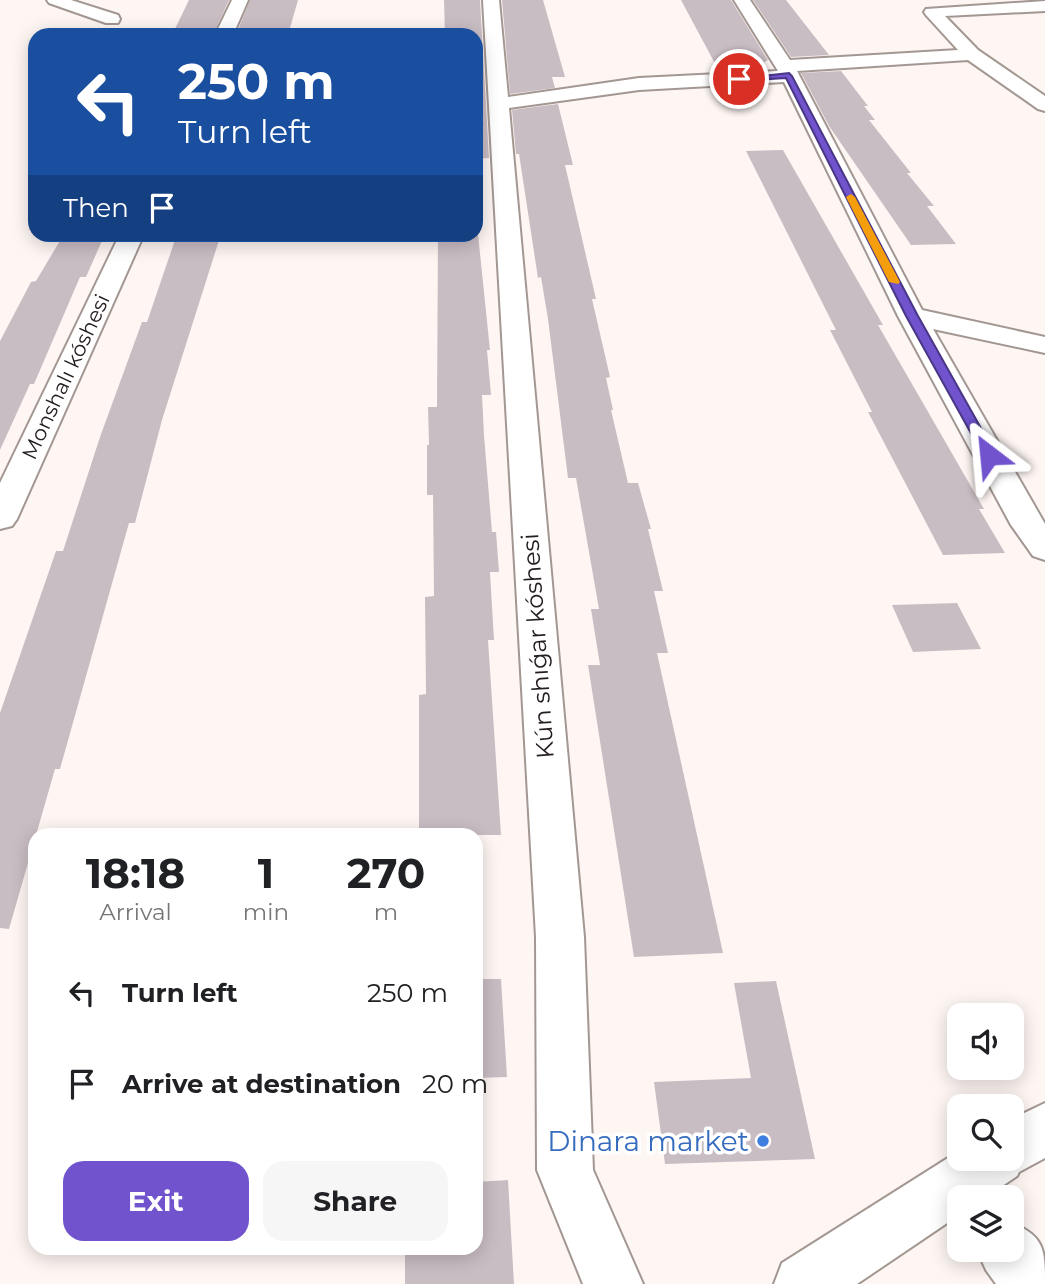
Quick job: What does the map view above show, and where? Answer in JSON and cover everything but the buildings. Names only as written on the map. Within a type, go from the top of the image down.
[{"type":"street","points":[[55,0],[112,19]]},
{"type":"street","points":[[227,28],[240,0]]},
{"type":"street","name":"Kún shıǵar kóshesi","points":[[491,0],[560,937],[565,1170],[613,1284]]},
{"type":"street","points":[[742,0],[787,71],[912,316],[1028,525],[1045,549]]},
{"type":"street","points":[[1045,6],[932,12],[972,54],[1045,104]]},
{"type":"street","points":[[498,104],[639,84],[972,54]]},
{"type":"street","name":"Monshalı kóshesi","points":[[0,519],[128,242]]},
{"type":"street","points":[[912,316],[1045,345]]},
{"type":"street","points":[[1024,1144],[1045,1128]]},
{"type":"street","points":[[838,1274],[990,1171]]},
{"type":"street","points":[[1017,1262],[1034,1284]]},
{"type":"slow traffic","points":[[851,197],[895,282]]},
{"type":"place","name":"Dinara market","points":[[763,1141]]},
{"type":"route","points":[[739,79],[789,76],[912,316],[989,455]]}]
